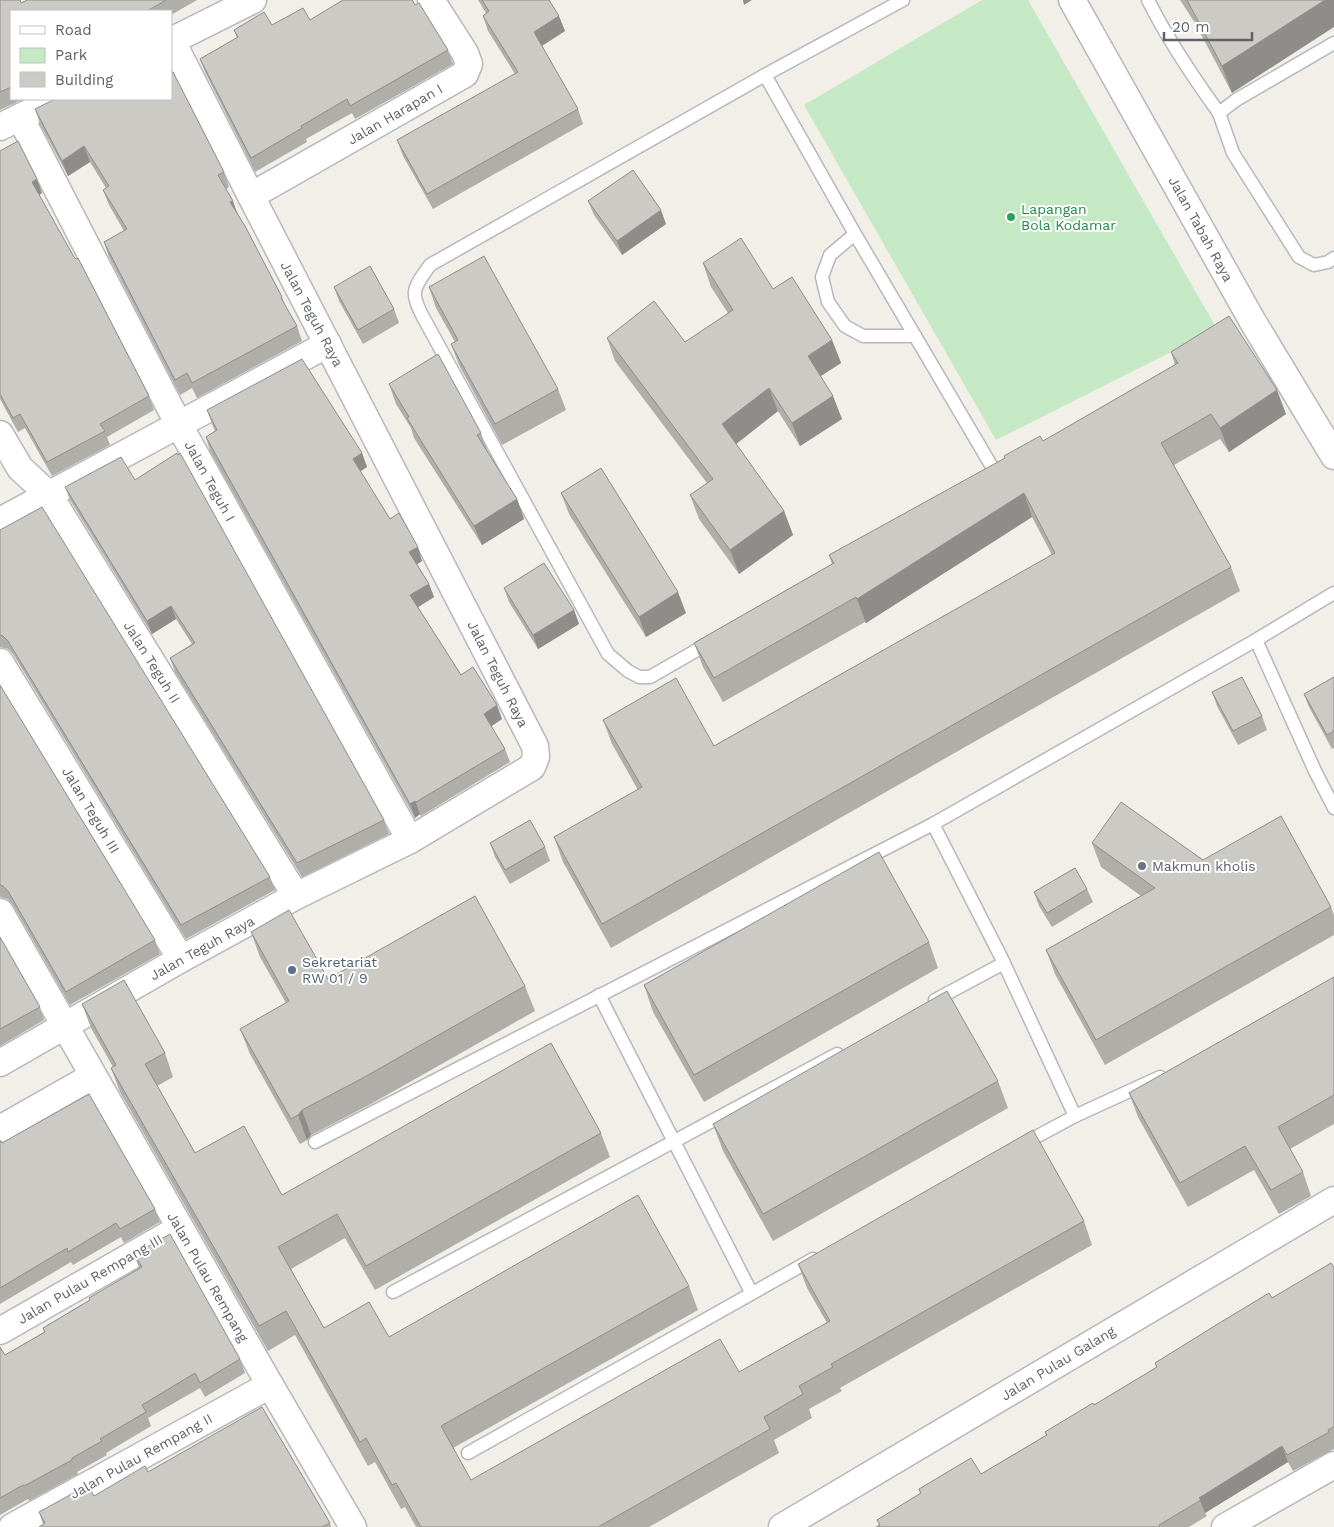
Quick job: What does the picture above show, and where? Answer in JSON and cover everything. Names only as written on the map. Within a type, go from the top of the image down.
[{"type":"street","points":[[172,40],[253,0]]},
{"type":"street","name":"Jalan Harapan I","points":[[251,196],[465,74],[469,64],[465,53],[431,0]]},
{"type":"street","name":"Jalan Tabah Raya","points":[[1072,0],[1249,325],[1334,456]]},
{"type":"street","name":"Jalan Teguh Raya","points":[[0,1063],[181,958],[296,896],[410,840],[532,767],[536,757],[535,746],[172,43]]},
{"type":"street","points":[[10,122],[55,100]]},
{"type":"street","name":"Jalan Teguh I","points":[[10,122],[410,840]]},
{"type":"street","points":[[0,521],[328,344]]},
{"type":"street","name":"Jalan Teguh II","points":[[0,434],[20,468],[49,495],[296,896]]},
{"type":"street","name":"Jalan Teguh III","points":[[0,662],[181,958]]},
{"type":"street","name":"Jalan Pulau Rempang","points":[[0,912],[353,1527]]},
{"type":"street","points":[[0,1129],[93,1076]]},
{"type":"street","name":"Jalan Pulau Galang","points":[[782,1527],[1334,1200]]},
{"type":"street","name":"Jalan Pulau Rempang III","points":[[0,1331],[180,1228]]},
{"type":"street","name":"Jalan Pulau Rempang II","points":[[12,1527],[270,1385]]},
{"type":"street","points":[[1225,1527],[1334,1465]]},
{"type":"lane","points":[[718,638],[650,677],[639,678],[608,654],[415,303],[415,286],[430,265],[765,75],[902,0]]},
{"type":"lane","points":[[1148,0],[1158,20],[1219,113],[1233,153],[1299,257],[1314,265],[1328,262],[1334,258]]},
{"type":"lane","points":[[1219,113],[1236,100],[1334,43]]},
{"type":"lane","points":[[765,75],[855,234],[998,477]]},
{"type":"lane","points":[[855,234],[830,255],[822,278],[828,302],[845,326],[863,336],[915,336]]},
{"type":"lane","points":[[314,1142],[933,824],[1334,594]]},
{"type":"lane","points":[[1256,640],[1315,771],[1334,808]]},
{"type":"lane","points":[[933,824],[1004,963],[1075,1116]]},
{"type":"lane","points":[[926,1006],[1004,963]]},
{"type":"lane","points":[[599,995],[751,1292]]},
{"type":"lane","points":[[392,1292],[848,1048]]},
{"type":"lane","points":[[1014,1149],[1075,1116],[1172,1072]]},
{"type":"lane","points":[[468,1453],[821,1254]]},
{"type":"green space","name":"Lapangan Bola Kodamar","points":[[982,0],[1028,0],[1217,329],[996,440],[804,105]]},
{"type":"building","points":[[0,0],[20,0],[21,3],[27,0],[166,0],[149,10],[10,10],[10,87],[0,92]]},
{"type":"building","points":[[343,0],[412,0],[415,5],[419,3],[448,50],[350,106],[347,99],[251,158],[200,59],[238,37],[234,30],[264,12],[272,25],[303,8],[310,20]]},
{"type":"building","points":[[482,0],[549,0],[559,16],[534,32],[578,109],[427,194],[397,140],[518,72],[483,16],[489,11]]},
{"type":"building","points":[[1187,0],[1325,0],[1222,66]]},
{"type":"building","points":[[172,72],[224,172],[218,175],[233,201],[230,202],[245,226],[297,326],[192,383],[187,373],[175,380],[104,242],[127,229],[103,190],[109,186],[84,146],[62,161],[35,109],[53,100],[172,100]]},
{"type":"building","points":[[18,141],[37,179],[32,182],[74,257],[78,258],[149,396],[100,424],[105,431],[47,462],[20,414],[13,418],[0,394],[0,151]]},
{"type":"building","points":[[633,170],[661,210],[617,241],[588,201]]},
{"type":"building","points":[[741,238],[773,289],[792,277],[832,340],[808,356],[833,396],[792,423],[769,388],[722,424],[784,511],[730,550],[690,495],[713,479],[607,338],[654,301],[685,342],[733,310],[703,263]]},
{"type":"building","points":[[484,256],[558,389],[495,424],[451,344],[458,340],[429,287]]},
{"type":"building","points":[[370,266],[394,309],[358,330],[334,287]]},
{"type":"building","points":[[1229,316],[1277,390],[1220,428],[1211,414],[1161,443],[1231,567],[602,924],[554,837],[642,787],[603,720],[676,678],[714,746],[1055,553],[1024,493],[857,599],[856,597],[714,678],[694,643],[834,563],[829,555],[1005,458],[1004,456],[1040,436],[1043,441],[1178,363],[1171,352]]},
{"type":"building","points":[[438,354],[481,433],[477,435],[517,499],[474,526],[407,418],[409,417],[389,384]]},
{"type":"building","points":[[302,359],[362,453],[353,459],[390,519],[399,513],[418,547],[409,552],[429,584],[410,595],[461,675],[473,667],[497,705],[484,714],[505,749],[410,804],[206,437],[217,430],[207,410]]},
{"type":"building","points":[[177,453],[178,455],[180,453],[384,820],[297,863],[170,658],[195,643],[171,606],[147,621],[65,487],[121,457],[135,480]]},
{"type":"building","points":[[601,468],[678,592],[639,617],[561,493]]},
{"type":"building","points":[[42,507],[270,877],[181,925],[8,641],[0,635],[0,530]]},
{"type":"building","points":[[544,563],[574,610],[533,635],[504,588]]},
{"type":"building","points":[[1242,677],[1262,716],[1233,731],[1212,692]]},
{"type":"building","points":[[1334,677],[1334,731],[1327,735],[1304,694]]},
{"type":"building","points":[[0,685],[155,940],[66,992],[8,891],[0,885]]},
{"type":"building","points":[[1121,802],[1203,860],[1281,816],[1331,907],[1096,1040],[1046,950],[1155,888],[1092,843]]},
{"type":"building","points":[[530,820],[545,847],[505,870],[490,843]]},
{"type":"building","points":[[879,852],[929,942],[694,1075],[644,985]]},
{"type":"building","points":[[1075,868],[1087,889],[1047,913],[1034,892]]},
{"type":"building","points":[[475,896],[525,986],[361,1079],[302,1110],[291,1119],[240,1029],[289,1001],[251,932],[289,910],[328,979]]},
{"type":"building","points":[[0,937],[40,1007],[0,1029]]},
{"type":"building","points":[[1334,977],[1334,1095],[1278,1127],[1303,1172],[1271,1190],[1245,1146],[1180,1183],[1129,1093]]},
{"type":"building","points":[[124,980],[165,1053],[145,1064],[195,1153],[244,1126],[282,1195],[551,1043],[601,1133],[366,1266],[337,1214],[278,1247],[324,1328],[369,1302],[389,1337],[638,1195],[689,1286],[441,1426],[471,1480],[720,1339],[739,1372],[830,1321],[798,1264],[1033,1130],[1084,1221],[831,1364],[833,1367],[799,1386],[803,1394],[764,1417],[770,1429],[598,1527],[421,1527],[396,1483],[392,1485],[366,1438],[360,1442],[286,1311],[259,1326],[111,1068],[116,1065],[82,1004]]},
{"type":"building","points":[[947,991],[998,1081],[763,1214],[713,1124]]},
{"type":"building","points":[[89,1094],[155,1209],[120,1229],[116,1223],[68,1252],[67,1248],[0,1288],[0,1140],[2,1143]]},
{"type":"building","points":[[170,1234],[240,1359],[200,1383],[195,1373],[142,1405],[146,1412],[100,1439],[102,1441],[72,1458],[72,1460],[0,1498],[0,1347],[5,1355],[45,1332],[43,1328],[142,1267],[134,1254]]},
{"type":"building","points":[[1331,1263],[1334,1267],[1334,1427],[1324,1435],[1287,1455],[1282,1446],[1199,1498],[1201,1500],[1159,1525],[1160,1527],[876,1527],[880,1525],[877,1520],[921,1493],[919,1489],[971,1458],[981,1474],[1047,1435],[1045,1432],[1157,1367],[1155,1363],[1269,1293],[1272,1298]]},
{"type":"building","points":[[262,1407],[330,1523],[322,1527],[39,1527],[45,1523],[39,1512],[88,1485],[94,1496],[145,1466],[148,1472]]},
{"type":"place","name":"Lapangan Bola Kodamar","points":[[1011,217]]},
{"type":"place","name":"Makmun kholis","points":[[1142,866]]},
{"type":"place","name":"Sekretariat RW 01 / 9","points":[[292,970]]}]
